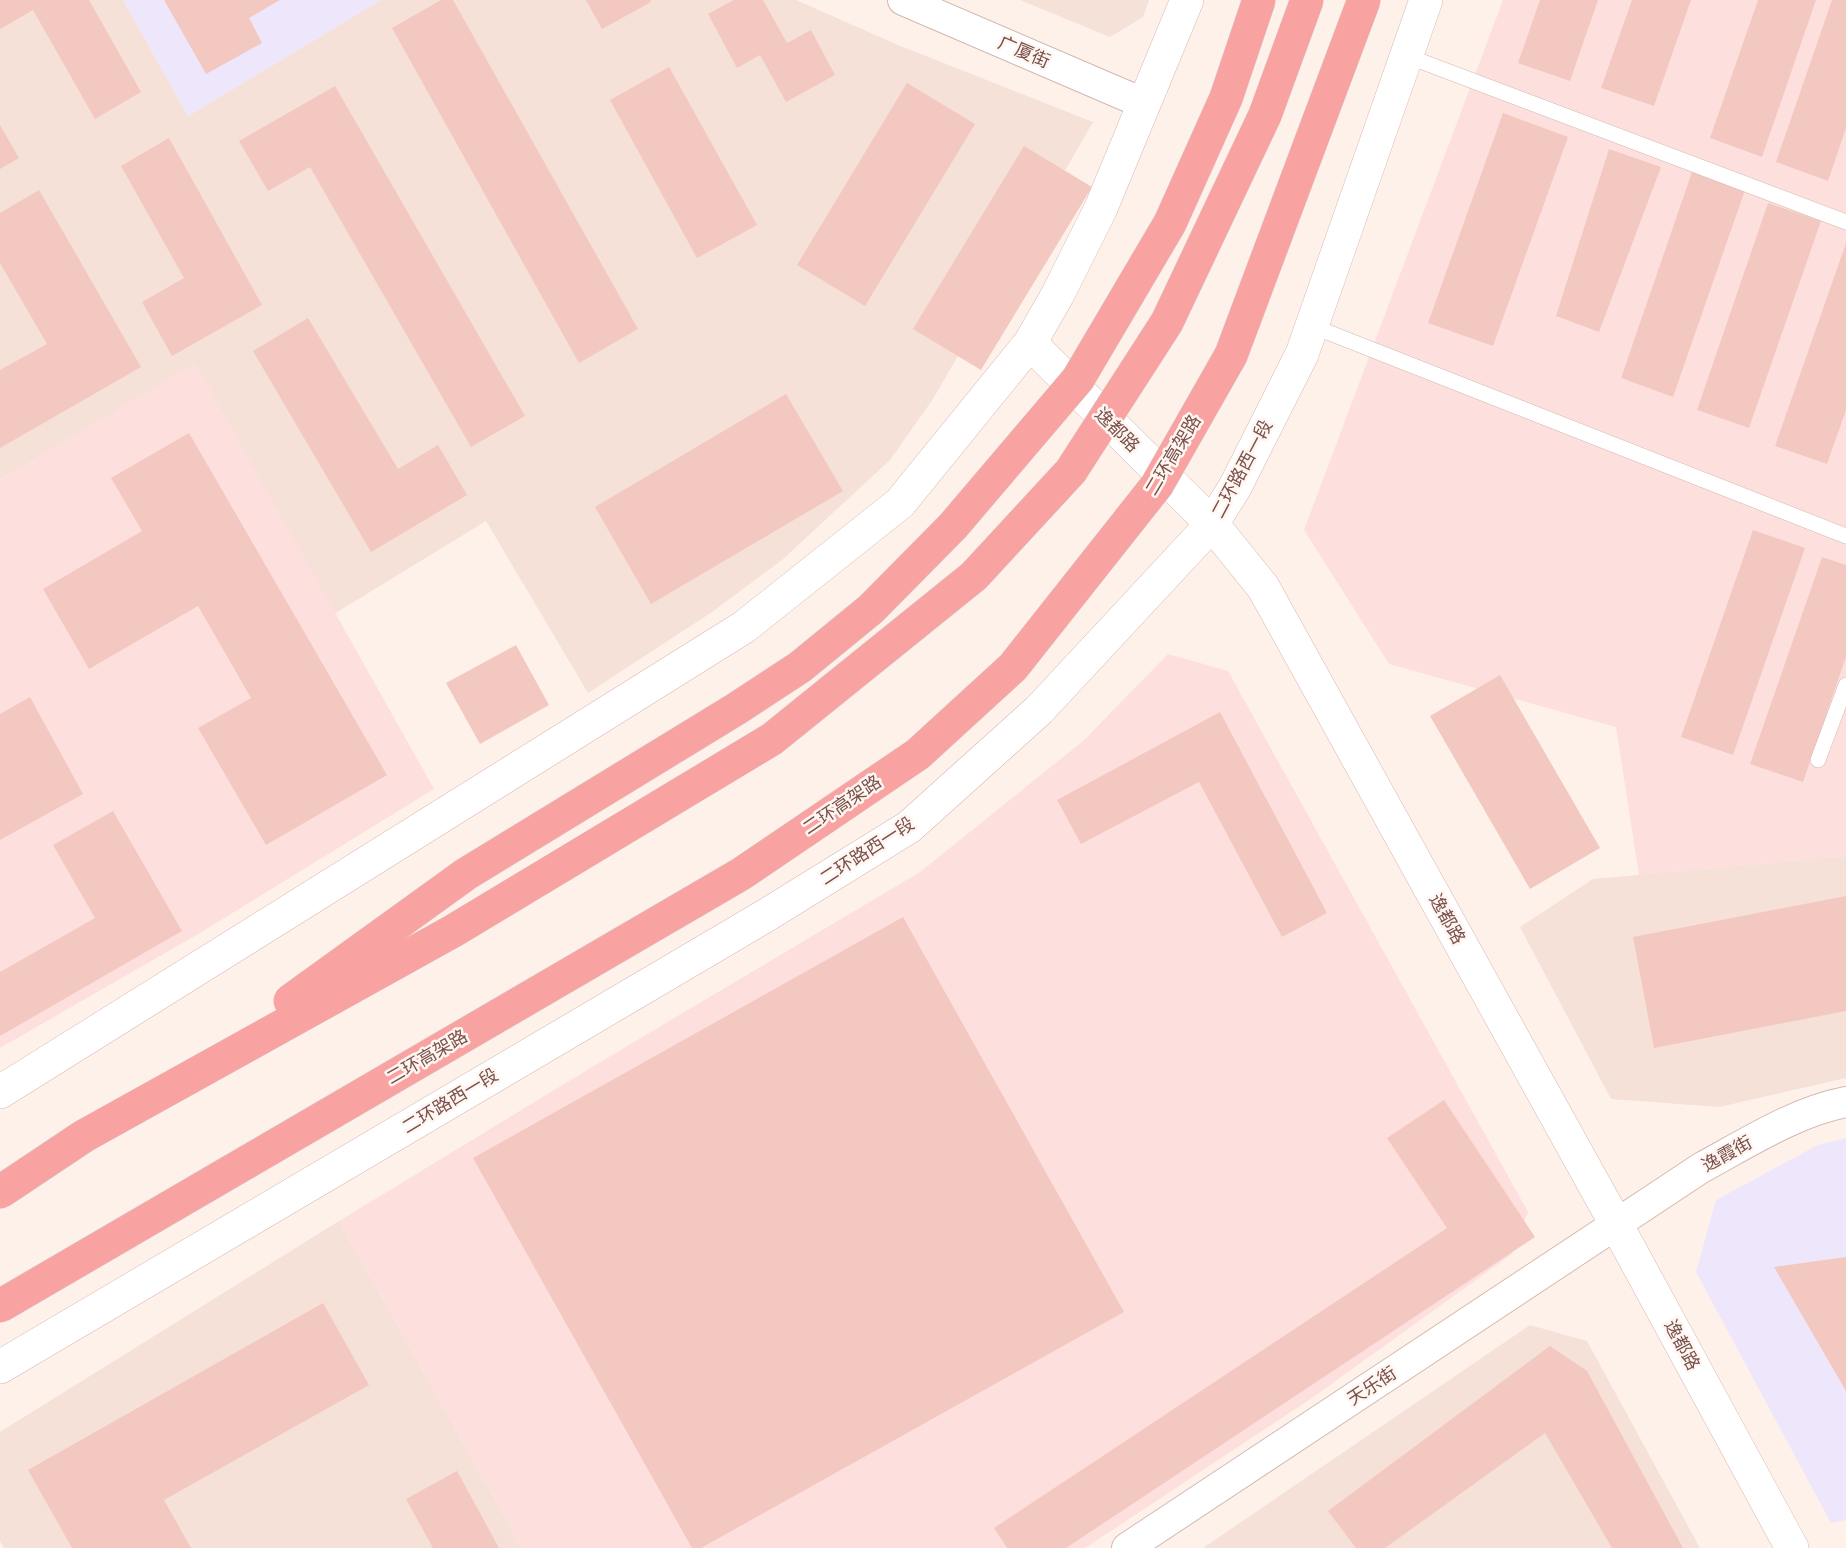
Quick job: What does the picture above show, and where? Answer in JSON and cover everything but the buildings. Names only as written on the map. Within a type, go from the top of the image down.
[{"type":"highway","points":[[173,1086],[466,874],[736,709],[800,667],[871,609],[953,526],[1078,378],[1170,223],[1226,98],[1259,0]]},
{"type":"highway","points":[[0,1192],[84,1136],[453,931],[772,739],[974,576],[1071,471],[1167,322],[1265,115],[1307,0]]},
{"type":"highway","name":"二环高架路","points":[[0,1306],[741,873],[918,754],[1013,668],[1157,485],[1231,355],[1364,0]]},
{"type":"main road","points":[[0,1092],[744,627],[900,503],[1030,343],[1058,294],[1101,208],[1187,0]]},
{"type":"main road","name":"二环路西一段","points":[[0,1367],[765,916],[909,826],[1040,710],[1212,524],[1235,487],[1302,354],[1426,0]]},
{"type":"main road","name":"逸都路","points":[[1030,343],[1212,524],[1263,587],[1617,1224],[1792,1548]]},
{"type":"street","name":"广厦街","points":[[903,0],[1145,104]]},
{"type":"street","name":"逸霞街","points":[[1617,1224],[1701,1168],[1757,1138],[1823,1107],[1846,1102]]},
{"type":"street","name":"天乐街","points":[[1127,1548],[1617,1224]]},
{"type":"lane","points":[[1407,56],[1846,222]]},
{"type":"lane","points":[[1312,326],[1846,536]]},
{"type":"lane","points":[[1818,760],[1846,685]]},
{"type":"shaded area","points":[[0,0],[123,0],[188,116],[381,0],[796,0],[898,45],[1093,122],[933,399],[890,460],[782,560],[712,612],[588,693],[486,521],[334,614],[195,364],[0,480]]},
{"type":"shaded area","points":[[123,0],[381,0],[188,116]]},
{"type":"shaded area","points":[[1020,0],[1149,0],[1143,17],[1110,37]]},
{"type":"shaded area","points":[[1503,0],[1846,0],[1846,856],[1639,875],[1616,727],[1389,664],[1304,530]]},
{"type":"shaded area","points":[[195,363],[434,789],[200,933],[0,1048],[0,480]]},
{"type":"shaded area","points":[[1168,654],[1228,671],[1528,1212],[1512,1254],[1312,1398],[1085,1548],[522,1548],[339,1221],[920,872],[1083,741]]},
{"type":"shaded area","points":[[1846,856],[1846,1078],[1719,1107],[1611,1099],[1520,927],[1593,879]]},
{"type":"shaded area","points":[[1846,1138],[1846,1520],[1831,1523],[1696,1272],[1716,1200],[1818,1145]]},
{"type":"shaded area","points":[[339,1221],[522,1548],[4,1548],[0,1541],[0,1432]]},
{"type":"shaded area","points":[[1530,1325],[1587,1341],[1700,1548],[1203,1548]]}]
